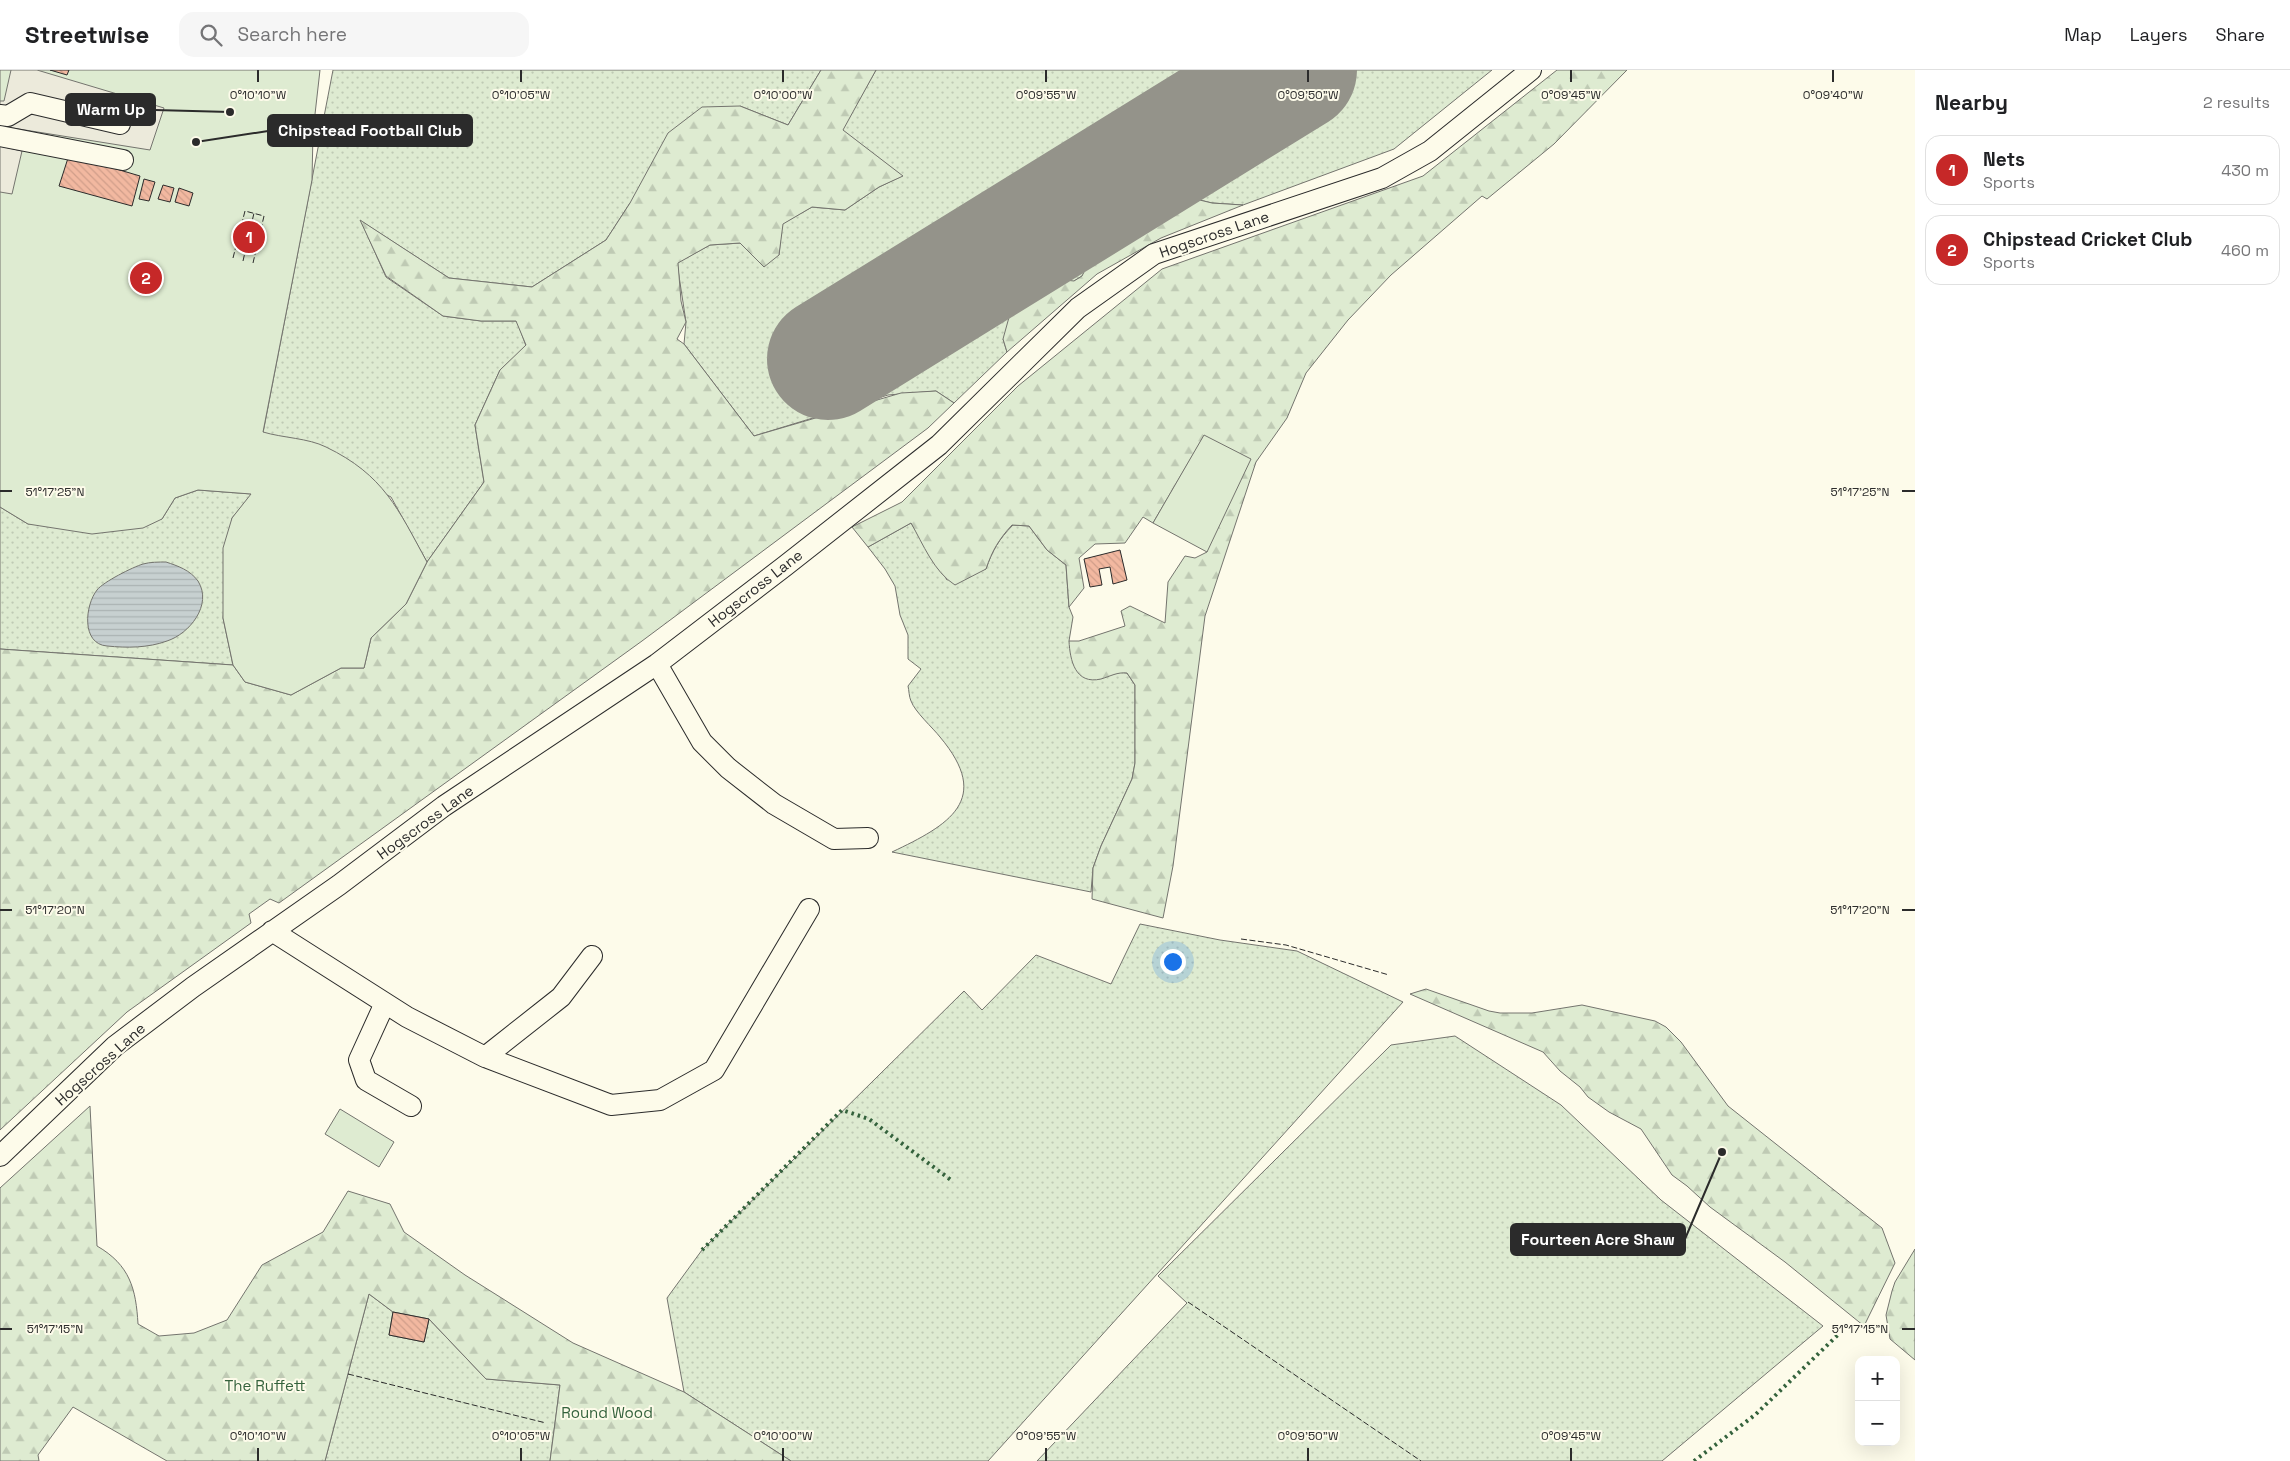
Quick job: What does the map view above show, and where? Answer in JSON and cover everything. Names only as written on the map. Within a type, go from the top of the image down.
[{"type":"street","name":"Hogscross Lane","points":[[0,1156],[115,1046],[272,931],[339,886],[444,806],[657,664],[939,445],[1078,308],[1154,254],[1382,178],[1430,151],[1531,70]]},
{"type":"street","points":[[0,115],[8,116],[30,103],[120,124]]},
{"type":"street","points":[[0,136],[123,160]]},
{"type":"street","points":[[657,664],[702,742],[728,768],[774,804],[834,839],[868,838]]},
{"type":"street","points":[[272,931],[407,1017],[485,1057],[611,1105],[660,1100],[714,1070],[809,909]]},
{"type":"street","points":[[485,1057],[561,997],[592,956]]},
{"type":"street","points":[[385,1003],[359,1060],[366,1080],[411,1106]]},
{"type":"green space","points":[[0,70],[320,70],[313,132],[312,180],[263,432],[319,444],[362,469],[376,482],[398,510],[427,562],[406,604],[371,638],[364,668],[341,668],[291,695],[245,682],[233,665],[223,618],[223,548],[232,518],[251,494],[198,490],[175,498],[162,519],[143,528],[92,534],[28,524],[0,507]]},
{"type":"green space","points":[[333,70],[821,70],[788,125],[740,106],[630,203],[606,240],[532,287],[449,278],[361,221],[386,277],[443,316],[481,321],[517,321],[526,346],[500,370],[475,425],[484,482],[427,562],[391,497],[263,433]]},
{"type":"green space","points":[[821,70],[876,70],[843,130],[903,176],[879,187],[845,210],[812,207],[783,224],[779,255],[764,267],[740,243],[710,245],[678,263],[681,301],[686,322],[677,339],[684,344],[754,436],[901,393],[936,391],[954,403],[928,428],[642,641],[279,903],[270,899],[249,914],[251,923],[127,1012],[0,1130],[0,649],[233,665],[245,682],[291,695],[341,668],[364,668],[371,638],[406,604],[427,562],[484,482],[475,425],[500,370],[526,345],[516,321],[481,321],[443,316],[386,276],[360,220],[449,278],[532,287],[606,240],[630,203],[668,133],[702,107],[740,106],[788,125]]},
{"type":"green space","points":[[876,70],[1492,70],[1394,149],[1243,205],[1212,203],[1179,195],[1122,213],[1113,239],[1082,276],[1003,339],[1007,352],[954,403],[936,391],[888,395],[754,436],[684,344],[686,322],[677,263],[710,245],[741,243],[779,255],[782,224],[812,207],[845,210],[879,187],[902,176],[842,130]]},
{"type":"green space","points":[[1557,70],[1627,70],[1554,144],[1487,199],[1482,196],[1391,275],[1348,320],[1306,373],[1287,418],[1256,462],[1205,616],[1173,866],[1163,918],[1092,899],[1093,868],[1101,846],[1132,779],[1135,763],[1135,685],[1127,673],[1092,680],[1080,675],[1073,663],[1069,641],[1079,641],[1125,626],[1121,611],[1130,606],[1165,623],[1168,582],[1185,556],[1195,558],[1207,552],[1204,436],[1153,523],[1143,517],[1125,543],[1095,544],[1079,558],[1084,588],[1069,607],[1066,565],[1047,550],[1029,526],[1012,525],[996,546],[986,569],[955,585],[935,565],[911,523],[868,547],[852,527],[902,502],[1018,386],[1162,269],[1423,176]]},
{"type":"green space","points":[[1179,195],[1212,203],[1243,205],[1161,238],[1097,274],[1007,352],[1003,339],[1016,292],[1028,282],[1056,279],[1074,281],[1082,276],[1087,266],[1113,239],[1122,213],[1144,199]]},
{"type":"green space","points":[[1204,435],[1251,459],[1207,552],[1153,523]]},
{"type":"green space","points":[[198,490],[252,494],[232,518],[223,618],[233,665],[0,649],[0,507],[28,524],[162,519],[175,498]]},
{"type":"green space","points":[[911,523],[947,580],[986,569],[996,546],[1013,525],[1029,526],[1047,550],[1066,565],[1069,607],[1073,617],[1069,641],[1099,679],[1117,672],[1127,673],[1135,685],[1135,763],[1132,779],[1101,846],[1093,868],[1091,892],[892,852],[913,842],[946,820],[957,808],[963,794],[963,778],[955,759],[940,737],[916,710],[910,699],[908,686],[921,669],[908,659],[908,635],[900,615],[895,586],[868,547]]},
{"type":"green space","points":[[1140,924],[1220,940],[1297,951],[1403,1002],[988,1461],[791,1461],[684,1392],[667,1298],[702,1250],[964,991],[982,1010],[1036,955],[1111,984]]},
{"type":"green space","points":[[1426,989],[1500,1013],[1532,1013],[1582,1005],[1655,1021],[1666,1027],[1681,1042],[1728,1106],[1882,1228],[1895,1263],[1864,1326],[1785,1262],[1710,1207],[1672,1175],[1641,1129],[1609,1112],[1588,1097],[1543,1052],[1410,994]]},
{"type":"green space","points":[[1455,1036],[1561,1105],[1661,1200],[1823,1326],[1662,1461],[1037,1461],[1187,1303],[1158,1276],[1391,1045]]},
{"type":"green space","name":"The Ruffett","points":[[90,1106],[97,1246],[117,1261],[129,1279],[133,1289],[138,1324],[159,1336],[194,1333],[227,1320],[262,1265],[323,1232],[348,1191],[390,1204],[404,1232],[465,1275],[573,1343],[684,1392],[791,1461],[550,1461],[560,1385],[486,1379],[429,1319],[393,1312],[369,1294],[325,1461],[167,1461],[73,1407],[38,1455],[39,1461],[0,1461],[0,1188]]},
{"type":"green space","points":[[340,1109],[394,1142],[379,1167],[325,1134]]},
{"type":"green space","points":[[1915,1249],[1915,1360],[1890,1339],[1886,1315],[1895,1282]]},
{"type":"green space","points":[[369,1294],[393,1312],[389,1335],[424,1342],[429,1319],[486,1379],[560,1385],[550,1461],[325,1461]]},
{"type":"shaded area","points":[[11,70],[37,70],[164,108],[150,150],[0,126],[0,101],[4,101]]},
{"type":"shaded area","points":[[0,146],[22,151],[12,194],[0,192]]},
{"type":"shaded area","points":[[166,562],[188,571],[198,581],[202,590],[203,600],[201,609],[190,625],[183,632],[167,641],[145,646],[107,646],[99,644],[93,639],[89,631],[88,614],[97,590],[112,579],[138,566]]},
{"type":"building","points":[[50,70],[69,70],[67,75]]},
{"type":"building","points":[[69,155],[140,176],[132,206],[59,186]]},
{"type":"building","points":[[144,179],[155,182],[149,201],[139,199]]},
{"type":"building","points":[[163,185],[174,188],[170,202],[158,199]]},
{"type":"building","points":[[179,188],[193,193],[189,206],[175,202]]},
{"type":"building","points":[[1120,550],[1127,580],[1113,584],[1110,567],[1099,569],[1102,585],[1090,587],[1084,559]]},
{"type":"building","points":[[393,1312],[429,1319],[424,1342],[389,1335]]},
{"type":"runway","points":[[828,359],[1296,70]]},
{"type":"hedge","points":[[702,1250],[842,1110],[869,1119],[951,1180]]},
{"type":"hedge","points":[[1694,1461],[1755,1415],[1846,1327]]},
{"type":"fence","points":[[233,258],[245,211],[264,216],[253,263]]},
{"type":"fence","points":[[243,261],[254,213]]},
{"type":"fence","points":[[1241,939],[1286,945],[1389,975]]},
{"type":"fence","points":[[1188,1302],[1421,1461]]},
{"type":"fence","points":[[348,1374],[546,1423]]},
{"type":"place","name":"Warm Up","points":[[230,112]]},
{"type":"place","name":"Chipstead Football Club","points":[[196,142]]},
{"type":"place","name":"Nets","points":[[249,237]]},
{"type":"place","name":"Chipstead Cricket Club","points":[[146,278]]},
{"type":"place","name":"Fourteen Acre Shaw","points":[[1722,1152]]},
{"type":"park label","name":"Round Wood","points":[[607,1412]]}]
